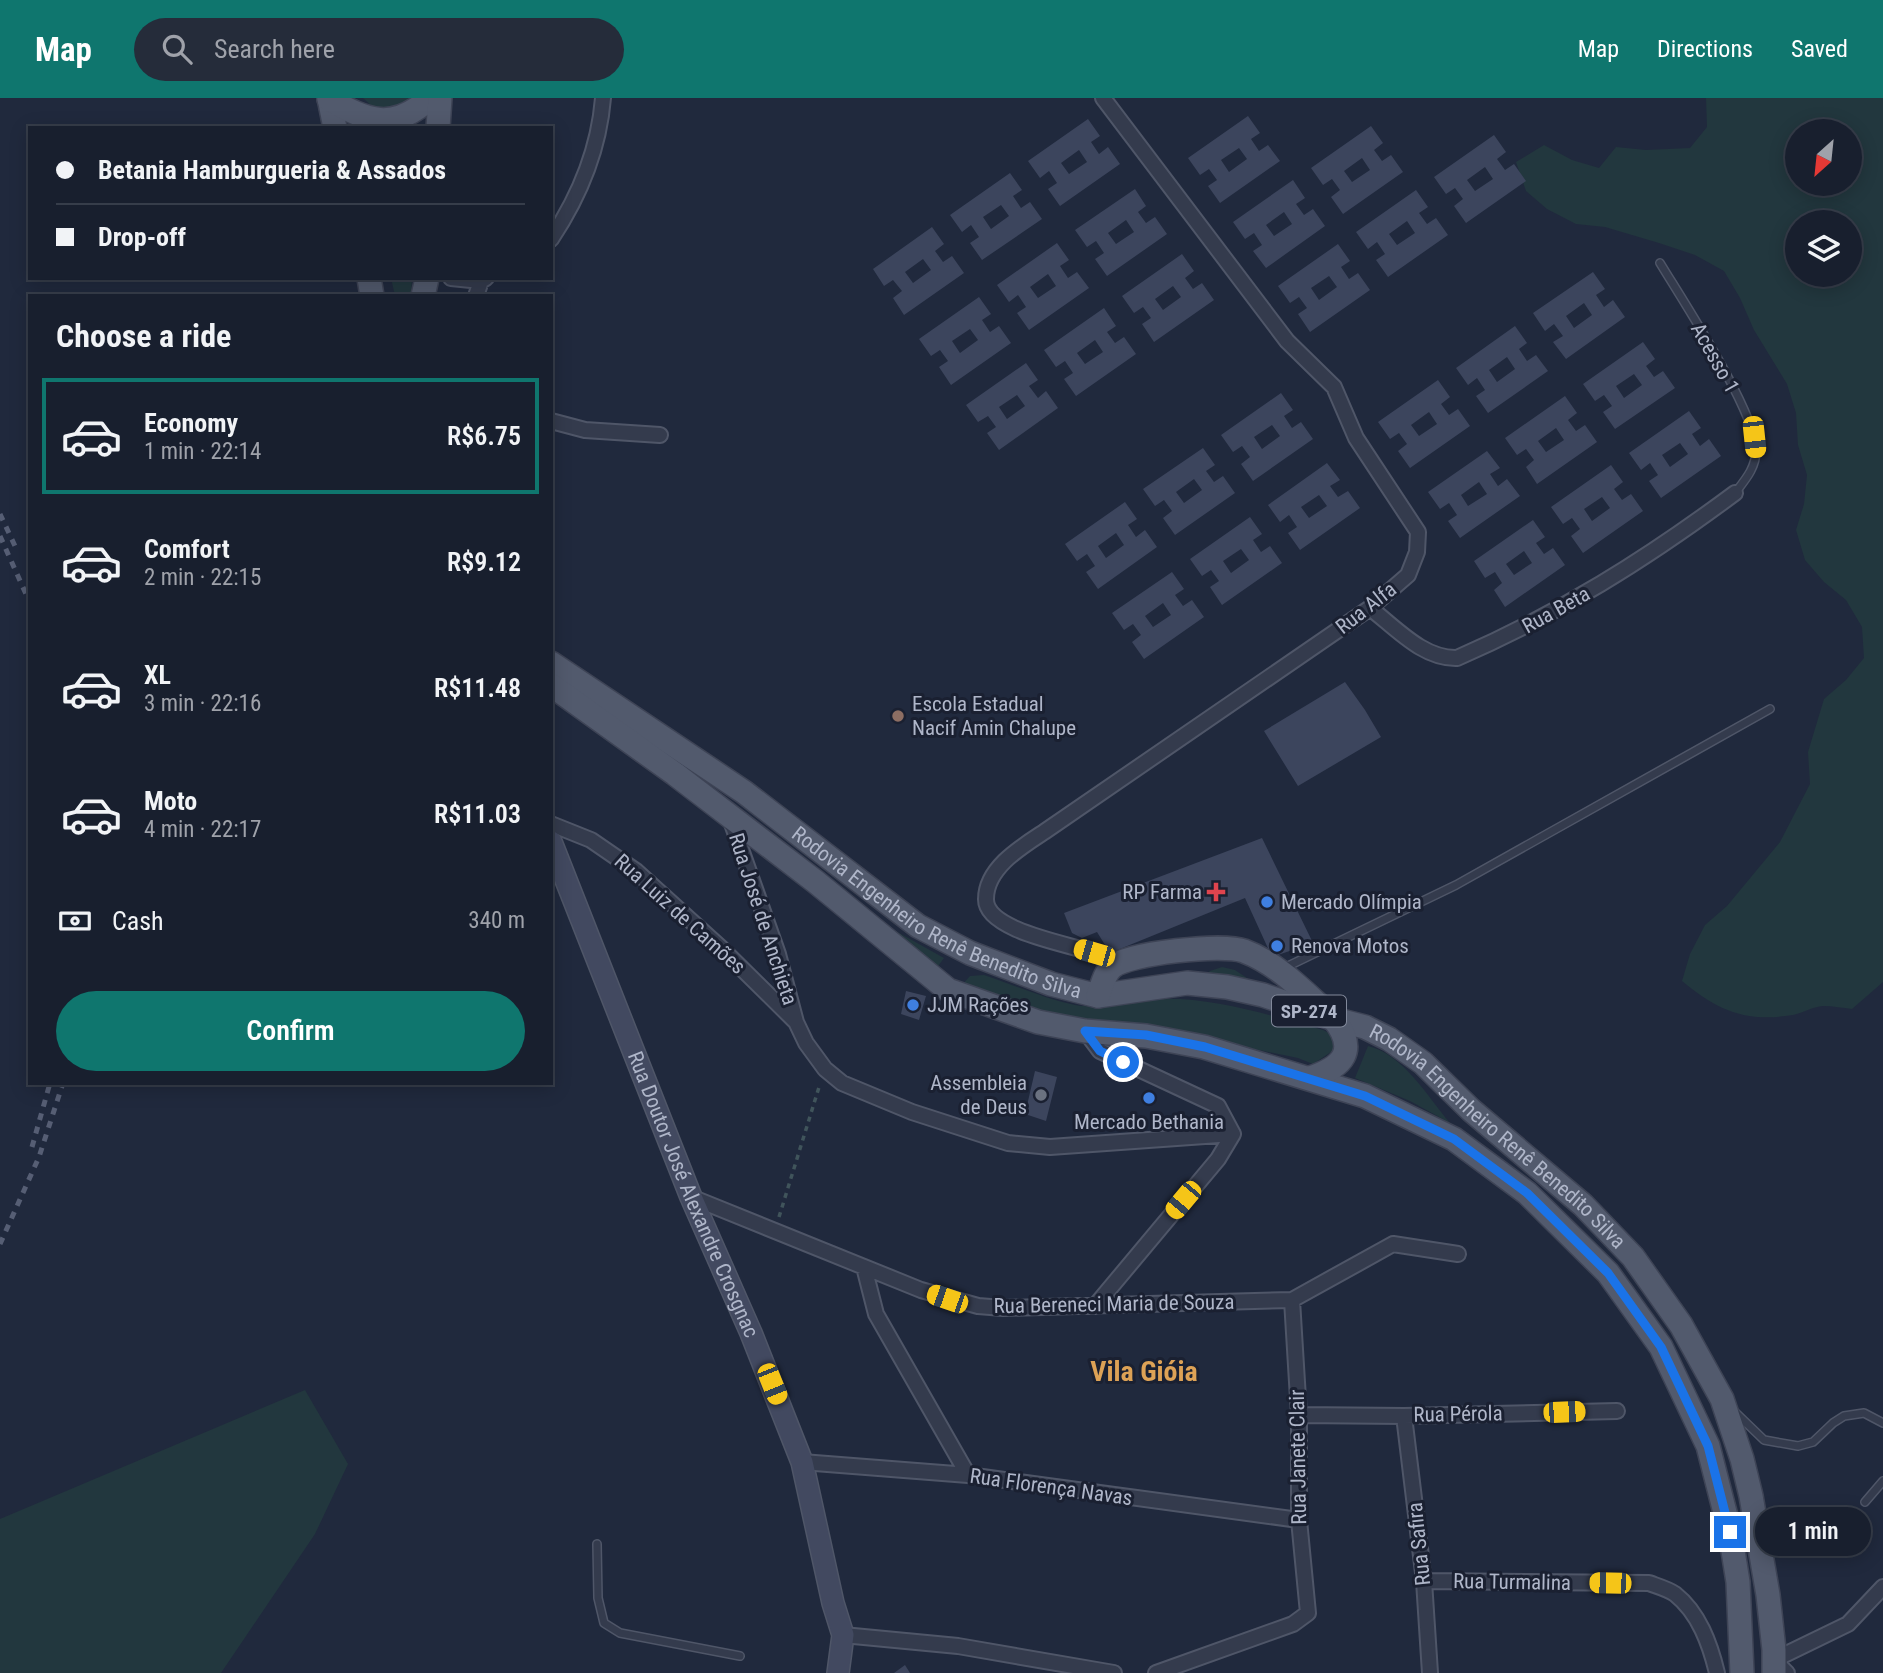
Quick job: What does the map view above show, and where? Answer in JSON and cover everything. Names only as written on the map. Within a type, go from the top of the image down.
[{"type":"main road","points":[[329,98],[356,114],[376,121],[408,115],[430,98]]},
{"type":"main road","points":[[329,98],[335,126]]},
{"type":"main road","points":[[438,126],[440,98]]},
{"type":"main road","name":"Rodovia Engenheiro Renê Benedito Silva","points":[[553,664],[744,792],[918,926],[970,953],[1051,984],[1098,996],[1187,984],[1227,987],[1263,995],[1365,1027],[1389,1038],[1423,1063],[1480,1119],[1583,1205],[1633,1257],[1681,1325],[1722,1399],[1751,1496],[1779,1669]]},
{"type":"main road","name":"Rodovia Engenheiro Renê Benedito Silva","points":[[553,686],[675,774],[816,882],[948,990],[1038,1022],[1085,1031],[1146,1035],[1205,1047],[1365,1096],[1454,1139],[1527,1193],[1608,1273],[1661,1347],[1708,1446],[1730,1532],[1738,1583],[1742,1669]]},
{"type":"main road","name":"Rua Doutor José Alexandre Crosgnac","points":[[553,847],[691,1197],[751,1333],[803,1462],[825,1569],[843,1635],[838,1673]]},
{"type":"main road","points":[[1098,996],[1106,974],[1114,965],[1150,955],[1199,949],[1231,947],[1245,951],[1279,970],[1334,1019],[1346,1039],[1346,1051],[1338,1066],[1310,1078]]},
{"type":"main road","points":[[1149,989],[1199,949]]},
{"type":"main road","points":[[948,990],[955,966],[970,953]]},
{"type":"street","points":[[553,236],[567,214],[593,152],[603,98]]},
{"type":"street","name":"Rua Alfa","points":[[1103,98],[1287,341],[1334,387],[1356,438],[1418,532],[1417,552],[1408,575],[1370,608],[1034,838],[997,869],[986,892],[986,904],[992,915],[1008,926],[1094,953],[1114,965]]},
{"type":"street","points":[[553,422],[584,430],[660,435]]},
{"type":"street","name":"Rua Beta","points":[[1370,608],[1431,654],[1457,659],[1519,631],[1611,580],[1676,537],[1735,493]]},
{"type":"street","name":"Rua José de Anchieta","points":[[729,817],[778,954],[796,1022]]},
{"type":"street","name":"Rua Luiz de Camões","points":[[553,825],[591,840],[636,871],[721,948],[796,1022]]},
{"type":"street","points":[[796,1022],[806,1043],[825,1069],[842,1083],[912,1112],[1008,1143],[1050,1147],[1233,1134]]},
{"type":"street","points":[[1085,1031],[1100,1051],[1218,1106],[1233,1134]]},
{"type":"street","points":[[1095,1306],[1218,1159],[1233,1134]]},
{"type":"street","name":"Rua Bereneci Maria de Souza","points":[[691,1197],[947,1299],[1003,1308],[1292,1300],[1393,1244],[1458,1254]]},
{"type":"street","points":[[864,1267],[876,1314],[968,1475]]},
{"type":"street","name":"Rua Janete Clair","points":[[1156,1673],[1293,1624],[1308,1613],[1299,1520],[1299,1415],[1292,1300]]},
{"type":"street","name":"Rua Pérola","points":[[1299,1415],[1404,1416],[1617,1410]]},
{"type":"street","name":"Rua Safira","points":[[1404,1416],[1424,1581],[1430,1673]]},
{"type":"street","name":"Rua Florença Navas","points":[[803,1462],[968,1475],[1299,1520]]},
{"type":"street","name":"Rua Turmalina","points":[[1424,1581],[1648,1583],[1674,1593],[1697,1620],[1709,1642],[1717,1673]]},
{"type":"street","points":[[1779,1669],[1848,1624],[1883,1588]]},
{"type":"street","points":[[843,1635],[958,1646],[1114,1673]]},
{"type":"street","points":[[1030,1657],[1037,1673]]},
{"type":"street","points":[[1717,1673],[1742,1669]]},
{"type":"lane","name":"Acesso 1","points":[[1660,263],[1737,395],[1754,437],[1756,452],[1751,472],[1735,493]]},
{"type":"lane","points":[[1279,970],[1456,884],[1770,709]]},
{"type":"lane","points":[[1722,1399],[1764,1440],[1782,1444],[1798,1446],[1813,1442],[1844,1416],[1864,1413],[1883,1423]]},
{"type":"lane","points":[[1866,1502],[1883,1481]]},
{"type":"lane","points":[[597,1544],[598,1598],[604,1623],[620,1633],[740,1656]]},
{"type":"path","points":[[774,1232],[825,1069]]},
{"type":"shaded area","points":[[363,98],[411,98],[396,107],[374,108]]},
{"type":"shaded area","points":[[1706,98],[1883,98],[1883,982],[1852,1009],[1824,1006],[1776,1017],[1746,1015],[1720,1007],[1682,981],[1690,954],[1705,925],[1727,906],[1780,842],[1810,784],[1808,752],[1824,699],[1846,680],[1864,658],[1862,627],[1846,600],[1824,582],[1805,560],[1796,530],[1804,504],[1807,475],[1798,445],[1796,413],[1787,384],[1754,330],[1724,271],[1695,255],[1605,227],[1576,224],[1547,209],[1526,191],[1516,162],[1544,145],[1572,160],[1599,168],[1616,147],[1646,150],[1690,148],[1707,127]]},
{"type":"shaded area","points":[[391,280],[412,280],[411,294],[395,294]]},
{"type":"shaded area","points":[[874,919],[944,958],[936,969]]},
{"type":"shaded area","points":[[1222,967],[1235,970],[1253,982],[1204,975]]},
{"type":"shaded area","points":[[984,975],[1075,1005],[1108,1006],[1180,999],[1242,1009],[1323,1030],[1331,1034],[1334,1050],[1313,1064],[1298,1058],[1138,1025],[1031,1014],[961,986],[970,976]]},
{"type":"shaded area","points":[[1368,1046],[1381,1051],[1404,1067],[1450,1123],[1410,1101],[1355,1078]]},
{"type":"shaded area","points":[[305,1390],[348,1464],[315,1534],[221,1673],[0,1673],[0,1519]]},
{"type":"building","points":[[1248,116],[1260,133],[1251,139],[1259,151],[1268,145],[1280,161],[1220,203],[1208,186],[1217,180],[1209,169],[1200,175],[1188,158]],"holes":[[[1239,148],[1247,159],[1229,172],[1221,160]]]},
{"type":"building","points":[[1088,119],[1100,136],[1091,142],[1099,154],[1108,147],[1120,164],[1060,206],[1048,189],[1057,183],[1049,171],[1040,178],[1028,161]],"holes":[[[1079,150],[1087,162],[1069,174],[1061,163]]]},
{"type":"building","points":[[1371,126],[1383,143],[1374,150],[1382,161],[1391,155],[1403,172],[1343,214],[1331,197],[1340,190],[1332,179],[1323,185],[1311,168]],"holes":[[[1362,158],[1370,170],[1352,182],[1344,171]]]},
{"type":"building","points":[[1494,135],[1506,152],[1497,159],[1505,170],[1514,164],[1526,181],[1466,223],[1454,206],[1463,199],[1455,188],[1446,194],[1434,177]],"holes":[[[1485,167],[1493,179],[1475,191],[1467,180]]]},
{"type":"building","points":[[1010,173],[1022,190],[1013,196],[1021,208],[1030,202],[1042,219],[982,260],[970,243],[979,237],[971,225],[962,232],[950,215]],"holes":[[[1001,205],[1009,216],[991,229],[983,217]]]},
{"type":"building","points":[[1293,180],[1305,198],[1296,204],[1304,215],[1313,209],[1325,226],[1266,268],[1253,251],[1262,245],[1254,233],[1245,239],[1233,222]],"holes":[[[1284,212],[1292,224],[1274,236],[1266,225]]]},
{"type":"building","points":[[1135,189],[1146,206],[1138,212],[1146,223],[1155,217],[1167,234],[1107,276],[1095,259],[1104,253],[1096,241],[1087,247],[1075,230]],"holes":[[[1126,220],[1134,232],[1116,244],[1108,233]]]},
{"type":"building","points":[[1416,190],[1428,207],[1419,213],[1427,224],[1436,218],[1448,235],[1388,277],[1376,260],[1385,254],[1377,242],[1368,249],[1356,232]],"holes":[[[1407,221],[1415,233],[1397,245],[1389,234]]]},
{"type":"building","points":[[932,227],[944,244],[935,251],[943,262],[952,256],[964,273],[904,315],[893,298],[902,291],[893,280],[884,286],[873,269]],"holes":[[[923,259],[931,270],[913,283],[905,272]]]},
{"type":"building","points":[[1057,243],[1069,260],[1060,266],[1068,278],[1077,272],[1089,288],[1029,330],[1017,313],[1026,307],[1018,295],[1009,302],[997,285]],"holes":[[[1048,274],[1056,286],[1038,298],[1030,287]]]},
{"type":"building","points":[[1338,244],[1350,261],[1341,267],[1349,279],[1358,273],[1370,290],[1310,332],[1298,314],[1307,308],[1299,297],[1290,303],[1278,286]],"holes":[[[1329,276],[1337,287],[1319,300],[1311,288]]]},
{"type":"building","points":[[1182,254],[1194,271],[1185,278],[1193,289],[1202,283],[1214,300],[1154,342],[1142,324],[1151,318],[1143,307],[1134,313],[1122,296]],"holes":[[[1173,286],[1181,297],[1163,310],[1155,299]]]},
{"type":"building","points":[[1593,272],[1605,289],[1596,295],[1604,307],[1613,300],[1625,317],[1566,359],[1553,342],[1563,336],[1554,324],[1545,331],[1533,313]],"holes":[[[1584,303],[1592,315],[1574,328],[1566,316]]]},
{"type":"building","points":[[979,297],[991,314],[982,320],[990,332],[999,326],[1011,343],[951,385],[939,367],[948,361],[940,350],[931,356],[919,339]],"holes":[[[970,329],[978,340],[960,353],[952,341]]]},
{"type":"building","points":[[1104,308],[1116,326],[1107,332],[1115,343],[1124,337],[1136,354],[1076,396],[1064,379],[1073,373],[1065,361],[1056,367],[1044,350]],"holes":[[[1095,340],[1103,352],[1085,364],[1077,353]]]},
{"type":"building","points":[[1515,326],[1527,343],[1519,349],[1527,361],[1536,355],[1548,371],[1488,413],[1476,396],[1485,390],[1477,378],[1468,385],[1456,368]],"holes":[[[1507,357],[1515,369],[1497,382],[1489,370]]]},
{"type":"building","points":[[1643,342],[1655,359],[1646,366],[1654,377],[1663,371],[1675,388],[1615,429],[1603,412],[1612,406],[1604,395],[1595,401],[1583,384]],"holes":[[[1634,374],[1642,385],[1624,398],[1616,386]]]},
{"type":"building","points":[[1026,363],[1038,380],[1029,386],[1038,398],[1046,391],[1058,408],[999,450],[987,433],[996,427],[988,416],[978,422],[966,405]],"holes":[[[1017,395],[1025,406],[1007,419],[999,407]]]},
{"type":"building","points":[[1438,380],[1450,397],[1441,404],[1449,415],[1458,409],[1470,426],[1410,468],[1398,451],[1407,444],[1399,433],[1390,439],[1378,422]],"holes":[[[1429,412],[1437,424],[1419,436],[1411,425]]]},
{"type":"building","points":[[1281,393],[1293,410],[1284,416],[1292,428],[1301,422],[1313,439],[1253,481],[1241,464],[1250,457],[1242,446],[1233,452],[1221,435]],"holes":[[[1272,425],[1280,436],[1262,449],[1254,437]]]},
{"type":"building","points":[[1565,396],[1577,413],[1568,420],[1576,431],[1585,425],[1597,442],[1537,484],[1526,467],[1534,460],[1526,449],[1517,455],[1505,438]],"holes":[[[1556,428],[1564,440],[1546,452],[1538,441]]]},
{"type":"building","points":[[1689,411],[1701,428],[1692,434],[1700,446],[1709,439],[1721,456],[1661,498],[1649,481],[1658,475],[1650,463],[1641,470],[1629,453]],"holes":[[[1680,443],[1688,454],[1670,467],[1662,455]]]},
{"type":"building","points":[[1203,448],[1215,465],[1206,471],[1214,482],[1223,476],[1235,493],[1175,535],[1163,518],[1172,511],[1164,500],[1155,506],[1143,489]],"holes":[[[1194,479],[1202,490],[1184,503],[1176,492]]]},
{"type":"building","points":[[1487,451],[1500,468],[1490,474],[1498,486],[1507,479],[1520,496],[1460,538],[1448,521],[1457,515],[1449,503],[1440,509],[1428,492]],"holes":[[[1479,482],[1487,494],[1468,506],[1461,495]]]},
{"type":"building","points":[[1327,463],[1340,480],[1330,486],[1338,497],[1348,491],[1360,508],[1300,550],[1288,533],[1297,527],[1289,515],[1280,522],[1268,505]],"holes":[[[1319,495],[1327,506],[1309,518],[1301,507]]]},
{"type":"building","points":[[1611,465],[1623,482],[1614,489],[1622,500],[1631,494],[1643,511],[1583,553],[1571,536],[1580,529],[1572,518],[1563,524],[1551,507]],"holes":[[[1602,497],[1610,508],[1592,521],[1584,509]]]},
{"type":"building","points":[[1125,502],[1137,519],[1128,525],[1136,537],[1145,530],[1157,547],[1098,589],[1086,572],[1095,566],[1087,554],[1077,561],[1065,544]],"holes":[[[1116,533],[1124,545],[1106,558],[1098,546]]]},
{"type":"building","points":[[1250,517],[1262,534],[1253,540],[1261,552],[1270,546],[1282,563],[1222,605],[1210,587],[1219,581],[1211,570],[1202,576],[1190,559]],"holes":[[[1241,549],[1249,560],[1231,573],[1223,561]]]},
{"type":"building","points":[[1533,520],[1545,537],[1536,543],[1544,554],[1553,548],[1565,565],[1505,607],[1494,590],[1502,583],[1495,572],[1485,578],[1474,561]],"holes":[[[1524,551],[1532,563],[1514,575],[1506,564]]]},
{"type":"building","points":[[1172,572],[1184,589],[1175,595],[1183,606],[1192,600],[1204,617],[1144,659],[1132,642],[1141,635],[1133,624],[1124,630],[1112,613]],"holes":[[[1163,603],[1171,615],[1153,627],[1145,616]]]},
{"type":"building","points":[[1345,682],[1381,737],[1298,786],[1264,731]]},
{"type":"building","points":[[1262,838],[1313,943],[1272,957],[1245,898],[1110,953],[1097,932],[1082,938],[1072,933],[1064,913]]},
{"type":"building","name":"JJM Rações","points":[[906,991],[926,996],[919,1020],[901,1014]]},
{"type":"building","name":"Assembleia de Deus","points":[[1035,1071],[1057,1077],[1046,1121],[1025,1114]]},
{"type":"building","points":[[905,1665],[910,1673],[894,1673]]},
{"type":"railway","points":[[0,514],[15,546]]},
{"type":"railway","points":[[0,536],[28,599]]},
{"type":"railway","points":[[32,1147],[49,1085]]},
{"type":"railway","points":[[0,1244],[39,1157],[62,1085]]},
{"type":"place","name":"Escola Estadual Nacif Amin Chalupe","points":[[898,716]]},
{"type":"place","name":"RP Farma","points":[[1216,892]]},
{"type":"place","name":"Mercado Olímpia","points":[[1267,902]]},
{"type":"place","name":"Renova Motos","points":[[1277,946]]},
{"type":"place","name":"JJM Rações","points":[[913,1005]]},
{"type":"place","name":"Assembleia de Deus","points":[[1041,1095]]},
{"type":"place","name":"Mercado Bethania","points":[[1149,1098]]},
{"type":"district","name":"Vila Gióia","points":[[1144,1371]]},
{"type":"route","points":[[1123,1062],[1100,1051],[1085,1031],[1146,1035],[1205,1047],[1365,1096],[1454,1139],[1527,1193],[1608,1273],[1661,1347],[1708,1446],[1730,1532]]}]
